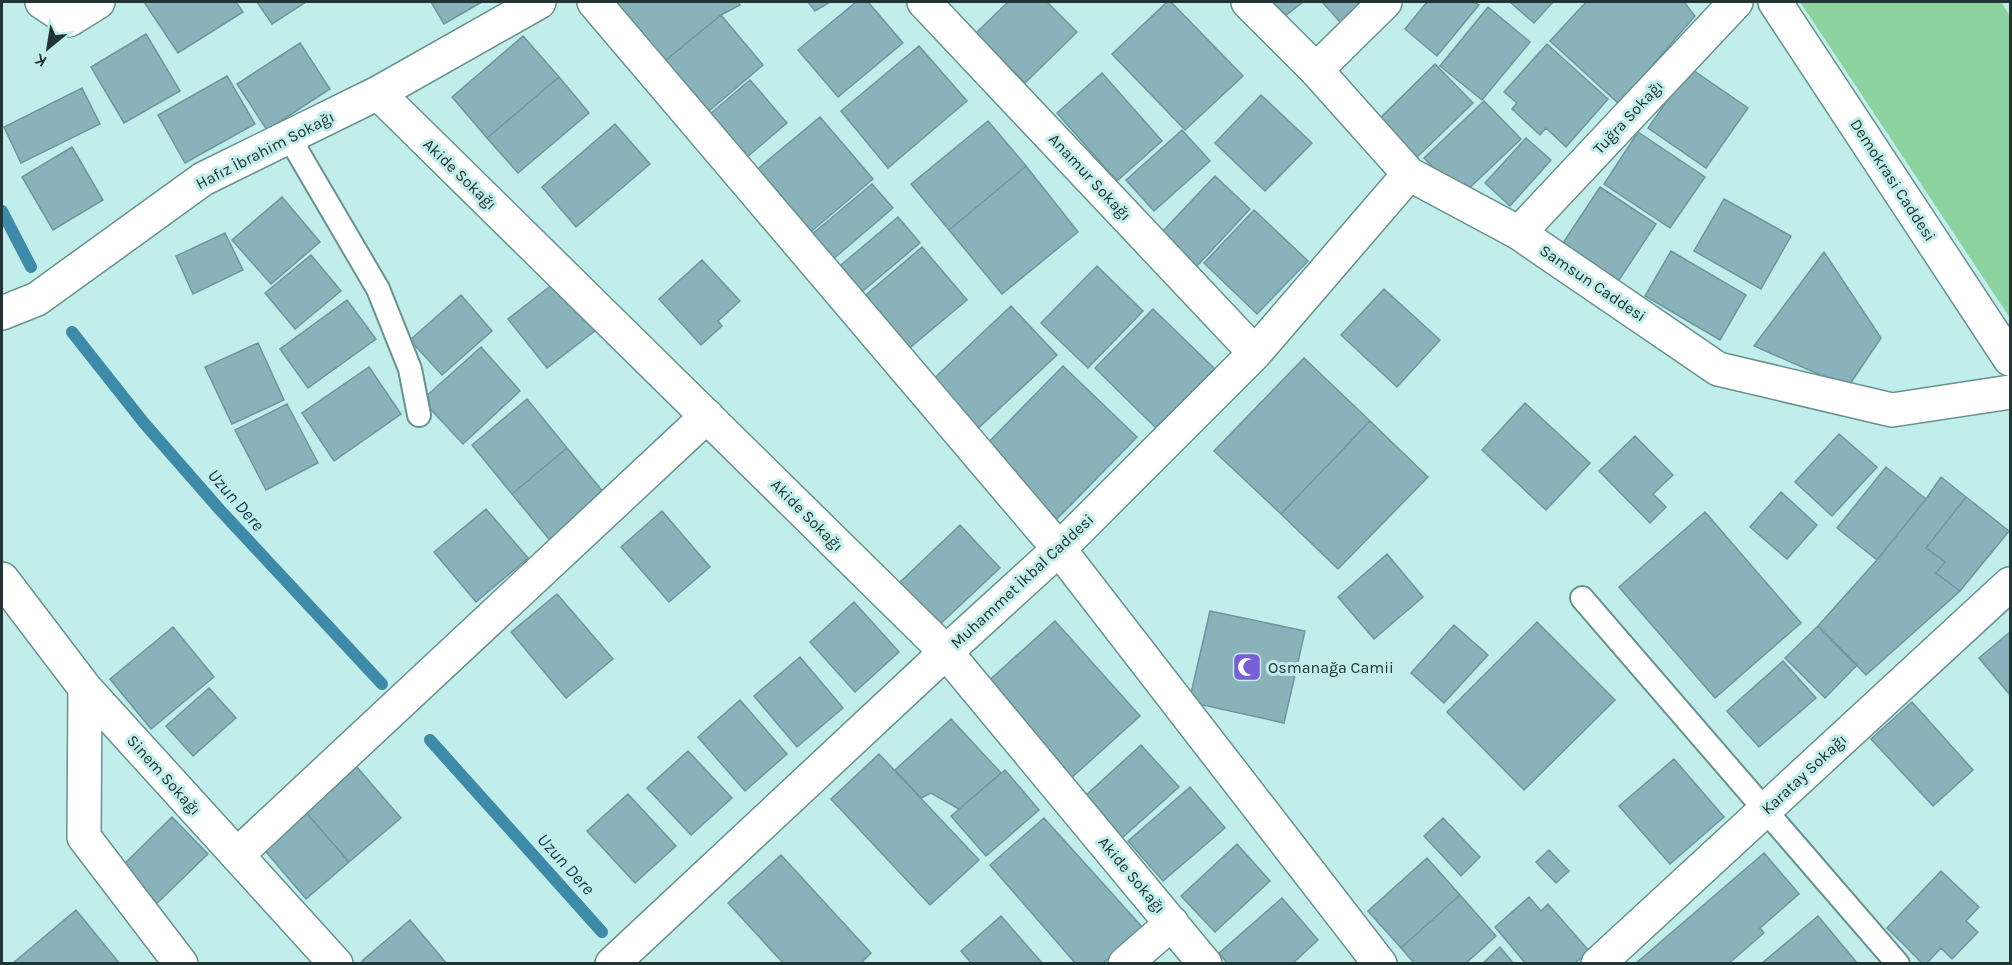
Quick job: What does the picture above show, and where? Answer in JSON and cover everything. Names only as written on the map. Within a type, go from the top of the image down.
[{"type":"street","points":[[42,2],[69,20],[98,2]]},
{"type":"street","name":"Hafız İbrahim Sokağı","points":[[2,314],[37,299],[203,179],[378,93],[539,2]]},
{"type":"street","points":[[594,2],[1059,549],[1380,963]]},
{"type":"street","name":"Anamur Sokağı","points":[[924,2],[1255,353]]},
{"type":"street","name":"Samsun Caddesi","points":[[1248,2],[1316,70],[1409,174],[1519,233],[1718,369],[1892,410],[2010,392]]},
{"type":"street","points":[[1316,70],[1385,2]]},
{"type":"street","name":"Tuğra Sokağı","points":[[1519,233],[1736,2]]},
{"type":"street","name":"Demokrasi Caddesi","points":[[1775,2],[2010,359]]},
{"type":"street","name":"Akide Sokağı","points":[[378,93],[946,651],[1205,963]]},
{"type":"street","name":"Muhammet İkbal Caddesi","points":[[612,963],[946,651],[1059,549],[1255,353],[1409,174]]},
{"type":"street","points":[[237,855],[706,416]]},
{"type":"street","name":"Sinem Sokağı","points":[[2,579],[85,688],[336,963]]},
{"type":"street","name":"Karatay Sokağı","points":[[1598,963],[2010,584]]},
{"type":"street","points":[[85,688],[84,837],[181,963]]},
{"type":"street","points":[[1125,963],[1172,923]]},
{"type":"lane","points":[[289,137],[378,289],[410,369],[419,415]]},
{"type":"lane","points":[[1582,598],[1898,963]]},
{"type":"green space","points":[[1800,2],[2001,2],[2010,16],[2010,318]]},
{"type":"building","points":[[144,2],[236,2],[243,12],[178,53]]},
{"type":"building","points":[[257,2],[306,2],[272,24]]},
{"type":"building","points":[[431,2],[482,2],[444,24]]},
{"type":"building","points":[[616,2],[738,2],[740,5],[721,15],[660,65]]},
{"type":"building","points":[[808,2],[830,2],[815,11]]},
{"type":"building","points":[[856,2],[868,2],[903,43],[838,97],[798,50]]},
{"type":"building","points":[[1008,2],[1047,2],[1077,32],[1025,83],[976,33]]},
{"type":"building","points":[[1167,2],[1171,2],[1243,76],[1185,130],[1112,54]]},
{"type":"building","points":[[1264,2],[1303,2],[1280,20]]},
{"type":"building","points":[[1322,2],[1382,2],[1349,32]]},
{"type":"building","points":[[1427,2],[1474,2],[1479,5],[1437,56],[1405,29]]},
{"type":"building","points":[[1510,2],[1553,2],[1534,23]]},
{"type":"building","points":[[1586,2],[1684,2],[1695,16],[1619,104],[1550,41]]},
{"type":"building","points":[[1488,7],[1530,42],[1482,100],[1440,66]]},
{"type":"building","points":[[721,15],[763,65],[703,116],[660,65]]},
{"type":"building","points":[[146,34],[180,91],[124,123],[91,67]]},
{"type":"building","points":[[523,36],[559,77],[487,138],[452,97]]},
{"type":"building","points":[[300,43],[330,89],[267,130],[237,84]]},
{"type":"building","points":[[1547,44],[1608,99],[1566,147],[1546,128],[1540,135],[1512,109],[1517,103],[1504,92]]},
{"type":"building","points":[[919,46],[967,101],[888,168],[841,111]]},
{"type":"building","points":[[1435,64],[1473,103],[1415,159],[1377,121]]},
{"type":"building","points":[[1690,68],[1748,108],[1706,168],[1648,128]]},
{"type":"building","points":[[1102,73],[1162,141],[1117,181],[1057,113]]},
{"type":"building","points":[[227,76],[255,124],[185,163],[158,115]]},
{"type":"building","points":[[559,77],[589,113],[518,173],[487,138]]},
{"type":"building","points":[[750,80],[787,123],[746,158],[710,114]]},
{"type":"building","points":[[82,88],[100,124],[21,163],[4,127]]},
{"type":"building","points":[[1261,95],[1312,143],[1265,191],[1215,143]]},
{"type":"building","points":[[1484,101],[1521,139],[1461,196],[1424,158]]},
{"type":"building","points":[[820,117],[873,179],[807,235],[754,172]]},
{"type":"building","points":[[988,121],[1026,166],[949,230],[911,184]]},
{"type":"building","points":[[615,124],[650,164],[576,227],[542,187]]},
{"type":"building","points":[[1182,130],[1210,161],[1154,211],[1126,180]]},
{"type":"building","points":[[1638,132],[1705,177],[1670,228],[1604,184]]},
{"type":"building","points":[[1526,138],[1551,160],[1510,206],[1485,183]]},
{"type":"building","points":[[72,147],[103,200],[53,230],[22,177]]},
{"type":"building","points":[[1026,166],[1078,232],[1002,294],[949,230]]},
{"type":"building","points":[[1215,176],[1250,209],[1197,266],[1162,232]]},
{"type":"building","points":[[872,184],[893,208],[832,260],[811,235]]},
{"type":"building","points":[[1600,187],[1656,224],[1617,283],[1561,246]]},
{"type":"building","points":[[282,197],[320,242],[271,284],[232,240]]},
{"type":"building","points":[[1724,199],[1791,236],[1761,289],[1694,251]]},
{"type":"building","points":[[1254,210],[1308,261],[1257,314],[1204,263]]},
{"type":"building","points":[[898,217],[920,243],[857,296],[835,270]]},
{"type":"building","points":[[225,233],[243,270],[193,294],[176,256]]},
{"type":"building","points":[[922,247],[967,300],[905,352],[861,299]]},
{"type":"building","points":[[1671,251],[1746,295],[1720,340],[1645,296]]},
{"type":"building","points":[[1824,252],[1881,338],[1848,387],[1754,346]]},
{"type":"building","points":[[311,255],[341,291],[295,329],[265,293]]},
{"type":"building","points":[[702,260],[740,301],[718,321],[722,326],[701,345],[659,299]]},
{"type":"building","points":[[1097,266],[1143,311],[1088,368],[1041,323]]},
{"type":"building","points":[[562,277],[601,326],[547,368],[508,319]]},
{"type":"building","points":[[1384,289],[1440,340],[1397,387],[1341,335]]},
{"type":"building","points":[[461,295],[492,331],[442,375],[410,340]]},
{"type":"building","points":[[347,300],[376,339],[308,388],[280,349]]},
{"type":"building","points":[[1011,306],[1057,355],[972,434],[927,385]]},
{"type":"building","points":[[1153,309],[1215,369],[1156,428],[1095,368]]},
{"type":"building","points":[[258,343],[284,400],[232,424],[205,367]]},
{"type":"building","points":[[481,347],[520,391],[463,444],[422,400]]},
{"type":"building","points":[[1304,358],[1370,421],[1281,514],[1214,451]]},
{"type":"building","points":[[1063,366],[1137,437],[1057,519],[983,448]]},
{"type":"building","points":[[369,367],[401,414],[334,461],[302,413]]},
{"type":"building","points":[[527,399],[567,448],[512,494],[472,445]]},
{"type":"building","points":[[1525,403],[1590,463],[1546,510],[1482,450]]},
{"type":"building","points":[[287,404],[318,463],[266,490],[235,430]]},
{"type":"building","points":[[1370,421],[1428,477],[1338,569],[1281,514]]},
{"type":"building","points":[[1839,434],[1877,467],[1832,516],[1795,482]]},
{"type":"building","points":[[1635,436],[1673,475],[1653,494],[1666,507],[1650,523],[1599,471]]},
{"type":"building","points":[[567,448],[609,499],[553,544],[512,494]]},
{"type":"building","points":[[1886,467],[1926,499],[1877,560],[1837,528]]},
{"type":"building","points":[[1941,477],[1966,497],[1926,548],[1945,562],[1936,573],[1960,591],[1866,675],[1818,626],[1877,560]]},
{"type":"building","points":[[1781,492],[1817,525],[1787,559],[1750,527]]},
{"type":"building","points":[[1966,497],[2009,531],[1960,591],[1936,573],[1945,562],[1926,548]]},
{"type":"building","points":[[486,509],[528,558],[476,602],[434,552]]},
{"type":"building","points":[[662,511],[710,567],[669,602],[621,547]]},
{"type":"building","points":[[1705,512],[1801,623],[1715,698],[1619,587]]},
{"type":"building","points":[[960,525],[1000,568],[937,627],[897,585]]},
{"type":"building","points":[[1387,554],[1423,597],[1374,639],[1338,597]]},
{"type":"building","points":[[557,594],[613,659],[566,698],[511,632]]},
{"type":"building","points":[[854,602],[899,652],[855,692],[810,642]]},
{"type":"building","name":"Osmanağa Camii","points":[[1210,611],[1305,631],[1284,723],[1189,702]]},
{"type":"building","points":[[1055,621],[1140,716],[1069,780],[984,685]]},
{"type":"building","points":[[1537,622],[1615,700],[1524,790],[1447,712]]},
{"type":"building","points":[[1454,625],[1488,655],[1444,703],[1411,673]]},
{"type":"building","points":[[1818,626],[1857,665],[1825,698],[1785,658]]},
{"type":"building","points":[[173,627],[214,677],[151,729],[110,679]]},
{"type":"building","points":[[2010,632],[2010,695],[1979,658]]},
{"type":"building","points":[[800,657],[843,708],[797,747],[754,696]]},
{"type":"building","points":[[1783,661],[1816,698],[1759,747],[1727,711]]},
{"type":"building","points":[[209,688],[236,718],[193,756],[166,726]]},
{"type":"building","points":[[740,700],[787,754],[745,791],[698,737]]},
{"type":"building","points":[[1912,702],[1973,770],[1933,806],[1871,739]]},
{"type":"building","points":[[951,719],[1001,773],[959,809],[931,793],[921,798],[895,770]]},
{"type":"building","points":[[1141,745],[1179,787],[1122,838],[1084,797]]},
{"type":"building","points":[[688,751],[732,798],[691,835],[647,788]]},
{"type":"building","points":[[879,754],[979,860],[930,905],[831,799]]},
{"type":"building","points":[[1674,759],[1724,817],[1670,864],[1619,806]]},
{"type":"building","points":[[356,766],[401,818],[349,862],[304,810]]},
{"type":"building","points":[[1005,770],[1039,810],[986,856],[951,816]]},
{"type":"building","points":[[1190,787],[1225,828],[1163,881],[1128,841]]},
{"type":"building","points":[[628,794],[676,846],[635,883],[587,831]]},
{"type":"building","points":[[304,810],[349,862],[306,899],[262,847]]},
{"type":"building","points":[[172,817],[208,854],[150,910],[114,874]]},
{"type":"building","points":[[1044,818],[1143,928],[1102,964],[1076,964],[990,865]]},
{"type":"building","points":[[1443,818],[1480,857],[1461,876],[1424,836]]},
{"type":"building","points":[[1237,844],[1270,881],[1215,932],[1181,896]]},
{"type":"building","points":[[1549,850],[1569,871],[1556,883],[1536,862]]},
{"type":"building","points":[[1764,853],[1799,894],[1760,928],[1764,933],[1728,964],[1635,964]]},
{"type":"building","points":[[781,855],[871,953],[860,964],[784,964],[728,903]]},
{"type":"building","points":[[1427,858],[1460,895],[1401,948],[1368,911]]},
{"type":"building","points":[[1941,871],[1979,907],[1966,921],[1978,932],[1952,959],[1941,948],[1926,964],[1923,964],[1887,928]]},
{"type":"building","points":[[1460,895],[1496,936],[1465,964],[1415,964],[1401,948]]},
{"type":"building","points":[[1529,897],[1541,911],[1548,904],[1589,951],[1574,964],[1526,964],[1495,927]]},
{"type":"building","points":[[1282,898],[1318,940],[1292,964],[1228,964],[1219,953]]},
{"type":"building","points":[[76,910],[120,964],[12,964]]},
{"type":"building","points":[[1001,916],[1043,964],[972,964],[961,951]]},
{"type":"building","points":[[1818,916],[1858,964],[1761,964]]},
{"type":"building","points":[[410,920],[447,964],[364,964],[362,961]]},
{"type":"building","points":[[1500,947],[1514,964],[1482,964]]},
{"type":"waterway","name":"Uzun Dere","points":[[2,211],[31,267]]},
{"type":"waterway","name":"Uzun Dere","points":[[72,332],[144,423],[220,510],[382,684]]},
{"type":"waterway","name":"Uzun Dere","points":[[430,740],[602,932]]},
{"type":"place","name":"Osmanağa Camii","points":[[1247,667]]}]
